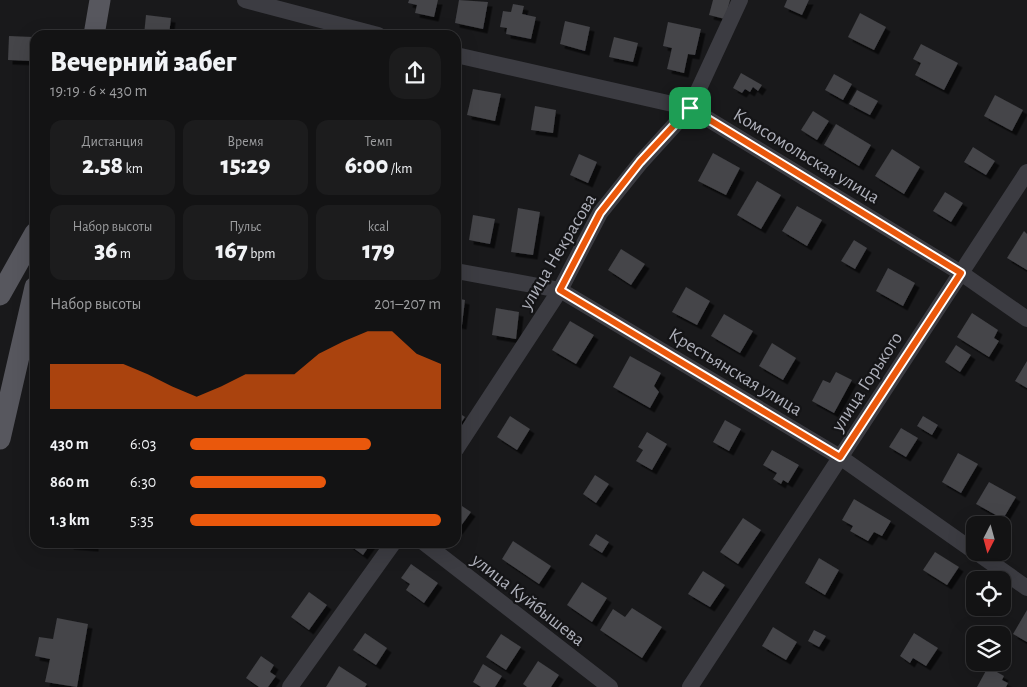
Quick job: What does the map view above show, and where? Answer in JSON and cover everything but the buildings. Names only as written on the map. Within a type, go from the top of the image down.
[{"type":"main road","points":[[95,30],[100,0]]},
{"type":"main road","points":[[0,295],[30,243]]},
{"type":"main road","points":[[0,439],[30,308]]},
{"type":"street","points":[[245,0],[359,30]]},
{"type":"street","name":"улица Некрасова","points":[[461,441],[560,290],[600,213],[640,162],[690,108],[740,0]]},
{"type":"street","name":"Комсомольская улица","points":[[461,56],[690,108],[961,273],[1027,319]]},
{"type":"street","name":"улица Горького","points":[[690,687],[1027,172]]},
{"type":"street","name":"Крестьянская улица","points":[[461,272],[560,290],[840,457],[966,545]]},
{"type":"street","points":[[290,687],[390,548]]},
{"type":"street","name":"улица Куйбышева","points":[[431,548],[610,687]]},
{"type":"street","name":"Крестьянская улица","points":[[989,561],[1027,588]]},
{"type":"route","points":[[690,108],[961,273],[840,457],[560,290],[600,213],[640,162],[690,108]]}]
